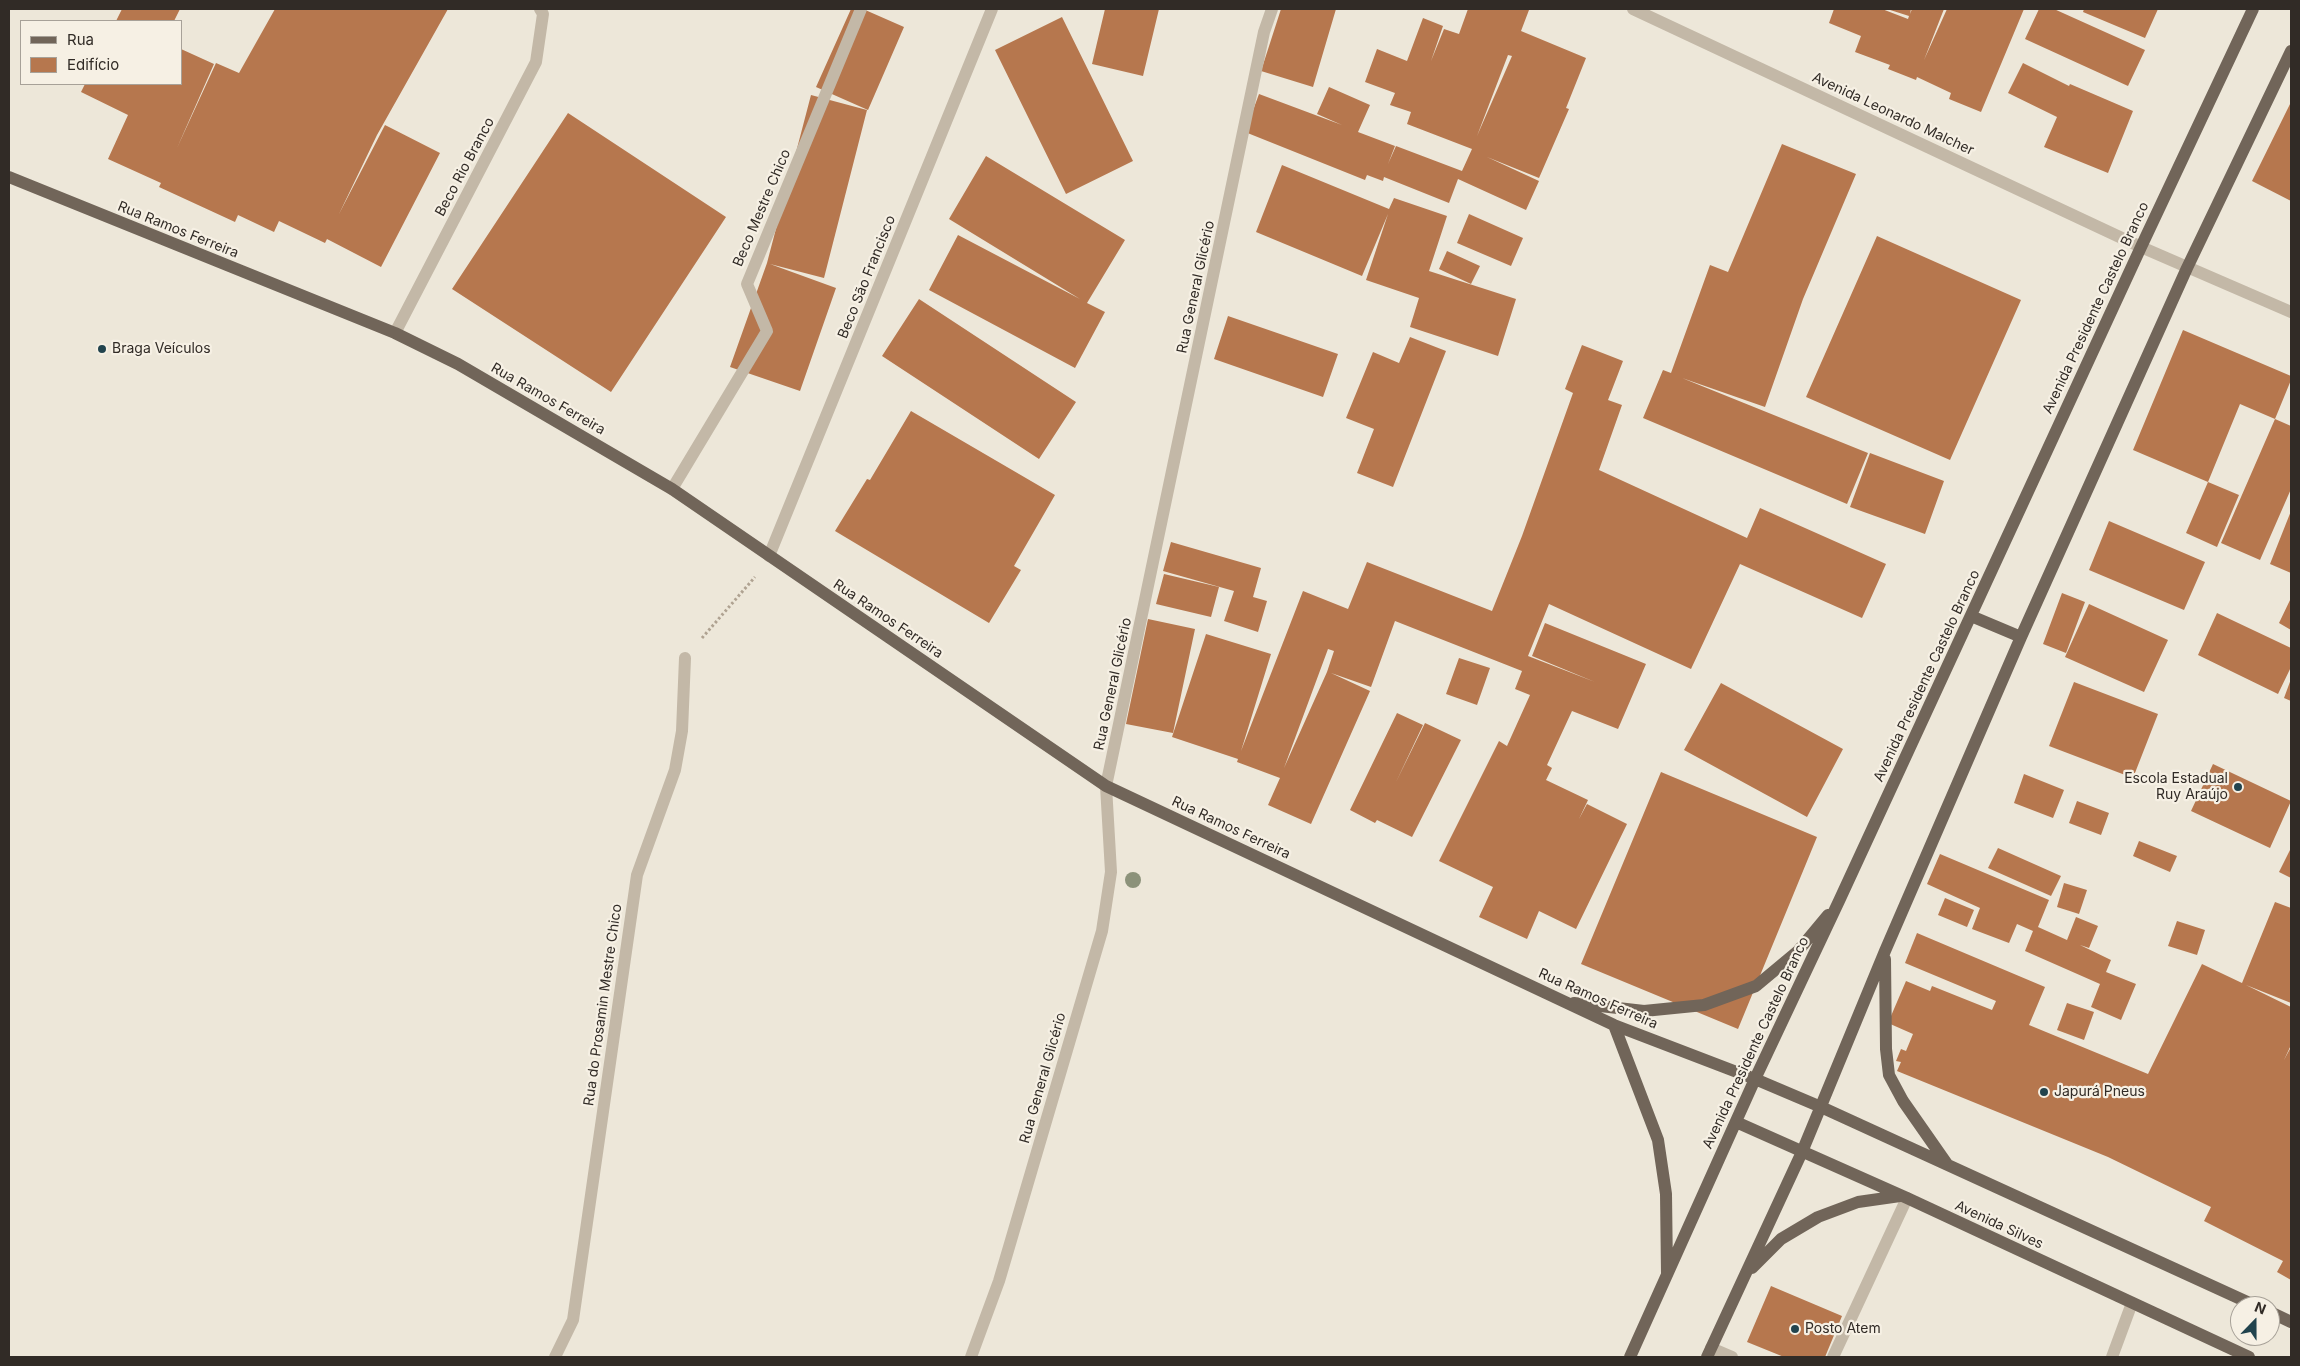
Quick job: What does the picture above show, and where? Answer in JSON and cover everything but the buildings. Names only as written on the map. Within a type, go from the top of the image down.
[{"type":"main road","name":"Avenida Presidente Castelo Branco","points":[[1630,1357],[1755,1079],[2253,9]]},
{"type":"main road","points":[[1709,1353],[1802,1152],[1885,951],[2022,637],[2187,268],[2291,51]]},
{"type":"main road","name":"Rua Ramos Ferreira","points":[[9,178],[394,333],[458,364],[672,489],[1106,786],[1614,1026],[1755,1079]]},
{"type":"main road","points":[[1971,616],[2022,637]]},
{"type":"main road","points":[[1562,1001],[1644,1011],[1704,1005],[1756,986],[1798,951],[1839,901]]},
{"type":"main road","points":[[1885,951],[1886,1049],[1889,1075],[1903,1101],[1949,1166]]},
{"type":"main road","points":[[1614,1026],[1658,1140],[1666,1194],[1667,1278]]},
{"type":"main road","points":[[1755,1079],[1821,1107],[2234,1296]]},
{"type":"main road","name":"Avenida Silves","points":[[1736,1122],[1904,1197],[2249,1357]]},
{"type":"main road","points":[[1745,1275],[1781,1239],[1818,1217],[1858,1202],[1904,1197]]},
{"type":"street","name":"Beco Rio Branco","points":[[394,333],[536,62],[543,14],[540,9]]},
{"type":"street","name":"Beco Mestre Chico","points":[[672,489],[767,331],[747,284],[861,9]]},
{"type":"street","name":"Beco São Francisco","points":[[771,556],[992,9]]},
{"type":"street","name":"Rua General Glicério","points":[[971,1357],[999,1281],[1102,931],[1110,872],[1106,786],[1264,32],[1272,9]]},
{"type":"street","name":"Avenida Leonardo Malcher","points":[[1632,9],[2141,247],[2291,312]]},
{"type":"street","name":"Rua do Prosamin Mestre Chico","points":[[555,1357],[573,1320],[637,875],[675,770],[682,731],[685,658]]},
{"type":"street","points":[[1833,1357],[1904,1197]]},
{"type":"street","points":[[2112,1357],[2132,1303]]},
{"type":"street","points":[[1709,1353],[1732,1357]]},
{"type":"path","points":[[685,658],[771,556]]},
{"type":"place","name":"Braga Veículos","points":[[102,349]]},
{"type":"place","name":"Escola Estadual Ruy Araújo","points":[[2238,787]]},
{"type":"place","name":"Japurá Pneus","points":[[2044,1092]]},
{"type":"place","name":"Posto Atem","points":[[1795,1329]]}]
